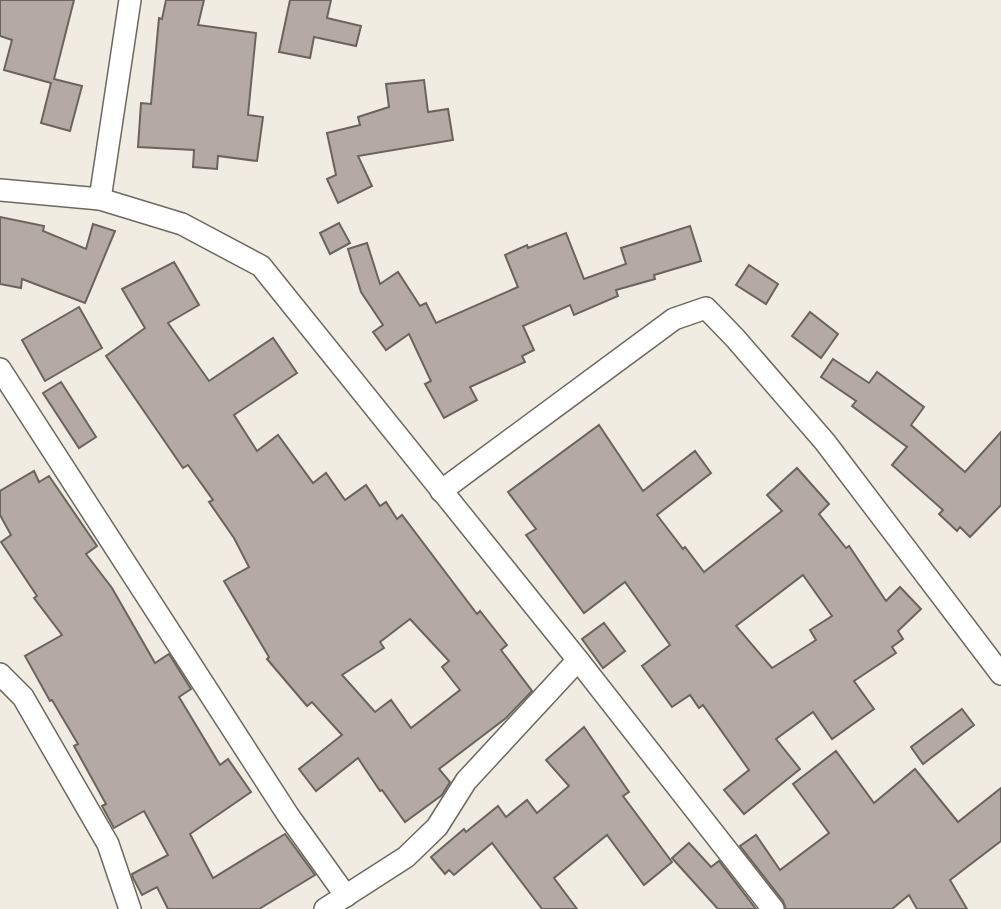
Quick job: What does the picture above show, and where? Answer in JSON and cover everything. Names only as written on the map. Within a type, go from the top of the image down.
[{"type":"street","points":[[100,199],[130,0]]},
{"type":"street","points":[[0,190],[100,199],[182,224],[261,265],[578,660],[773,909]]},
{"type":"street","points":[[442,491],[674,318],[706,308],[825,442],[1001,674]]},
{"type":"street","points":[[0,369],[288,815],[346,896]]},
{"type":"street","points":[[325,909],[406,857],[437,827],[466,781],[578,660]]},
{"type":"street","points":[[0,674],[23,697],[108,844],[130,909]]},
{"type":"building","points":[[0,0],[74,0],[54,79],[82,86],[70,131],[41,123],[51,83],[4,70],[12,40],[0,36]]},
{"type":"building","points":[[166,0],[204,0],[198,25],[256,33],[248,115],[263,117],[257,161],[218,156],[217,169],[193,167],[194,150],[138,147],[141,103],[151,104],[159,18],[162,19]]},
{"type":"building","points":[[290,0],[331,0],[327,18],[361,26],[356,46],[314,37],[310,58],[279,52]]},
{"type":"building","points":[[424,80],[428,112],[448,109],[453,140],[358,156],[372,186],[338,203],[327,179],[336,175],[327,133],[360,125],[358,117],[389,107],[386,84]]},
{"type":"building","points":[[0,217],[44,226],[43,231],[86,249],[93,224],[115,231],[85,303],[22,279],[21,288],[0,284]]},
{"type":"building","points":[[339,223],[350,243],[330,254],[320,233]]},
{"type":"building","points":[[690,226],[701,261],[654,275],[655,279],[616,290],[618,296],[574,315],[570,305],[523,326],[534,350],[522,356],[525,362],[470,387],[477,400],[444,418],[425,384],[431,381],[409,334],[386,350],[373,332],[383,325],[361,292],[348,249],[367,243],[380,284],[398,272],[420,306],[426,303],[436,323],[518,287],[505,255],[527,245],[528,248],[566,233],[584,279],[626,264],[621,248]]},
{"type":"building","points":[[174,262],[199,305],[168,323],[209,381],[273,338],[297,373],[234,415],[257,451],[278,435],[313,483],[326,473],[345,500],[366,485],[380,506],[386,502],[397,519],[402,515],[477,614],[480,611],[507,645],[501,650],[532,691],[506,718],[439,769],[450,782],[442,795],[405,822],[358,758],[316,791],[299,769],[342,735],[312,702],[307,706],[267,659],[269,657],[224,581],[249,567],[234,538],[209,502],[213,500],[188,465],[183,468],[106,356],[145,328],[122,289]],"holes":[[[410,619],[449,661],[442,667],[460,690],[411,728],[391,700],[375,712],[342,675],[384,648],[380,642]]]},
{"type":"building","points":[[749,265],[778,284],[766,304],[736,285]]},
{"type":"building","points":[[79,307],[102,348],[45,381],[22,340]]},
{"type":"building","points":[[810,312],[838,334],[821,358],[792,336]]},
{"type":"building","points":[[833,359],[869,383],[877,372],[924,407],[911,425],[965,472],[1001,432],[1001,505],[970,537],[960,527],[957,531],[939,514],[943,510],[892,465],[907,447],[852,406],[856,401],[821,377]]},
{"type":"building","points":[[61,382],[96,437],[79,448],[43,393]]},
{"type":"building","points":[[599,425],[643,491],[695,451],[711,473],[657,515],[704,572],[782,511],[767,495],[797,468],[829,504],[819,514],[846,548],[849,546],[886,601],[900,587],[921,609],[898,631],[903,639],[892,647],[896,653],[854,681],[874,709],[832,739],[813,712],[776,739],[800,769],[744,814],[724,790],[749,770],[703,705],[699,708],[690,695],[672,707],[642,666],[670,645],[625,582],[584,613],[526,535],[536,529],[508,492]],"holes":[[[803,575],[832,616],[810,630],[816,640],[772,668],[736,626]]]},
{"type":"building","points":[[34,471],[39,482],[49,476],[97,546],[86,554],[112,588],[155,663],[169,654],[191,689],[179,697],[220,765],[228,759],[251,792],[190,834],[213,878],[285,834],[315,875],[259,909],[168,909],[157,887],[142,895],[133,878],[132,874],[168,855],[144,811],[114,828],[102,806],[106,804],[74,746],[78,744],[25,656],[62,635],[34,598],[37,596],[1,542],[11,535],[0,515],[0,491]]},
{"type":"building","points":[[604,623],[625,651],[603,668],[582,639]]},
{"type":"building","points":[[962,709],[974,725],[923,764],[911,747]]},
{"type":"building","points":[[584,727],[629,792],[623,796],[672,862],[644,885],[607,835],[554,878],[577,909],[542,909],[492,843],[454,875],[449,870],[445,874],[431,857],[464,829],[466,832],[498,806],[506,817],[527,800],[537,813],[569,786],[546,760]]},
{"type":"building","points":[[836,751],[874,803],[915,769],[958,822],[1001,788],[1001,841],[950,880],[967,909],[917,909],[909,895],[892,909],[786,909],[783,901],[740,846],[756,835],[780,870],[829,833],[793,784]]},
{"type":"building","points":[[689,843],[711,867],[719,861],[756,909],[718,909],[672,858]]}]
